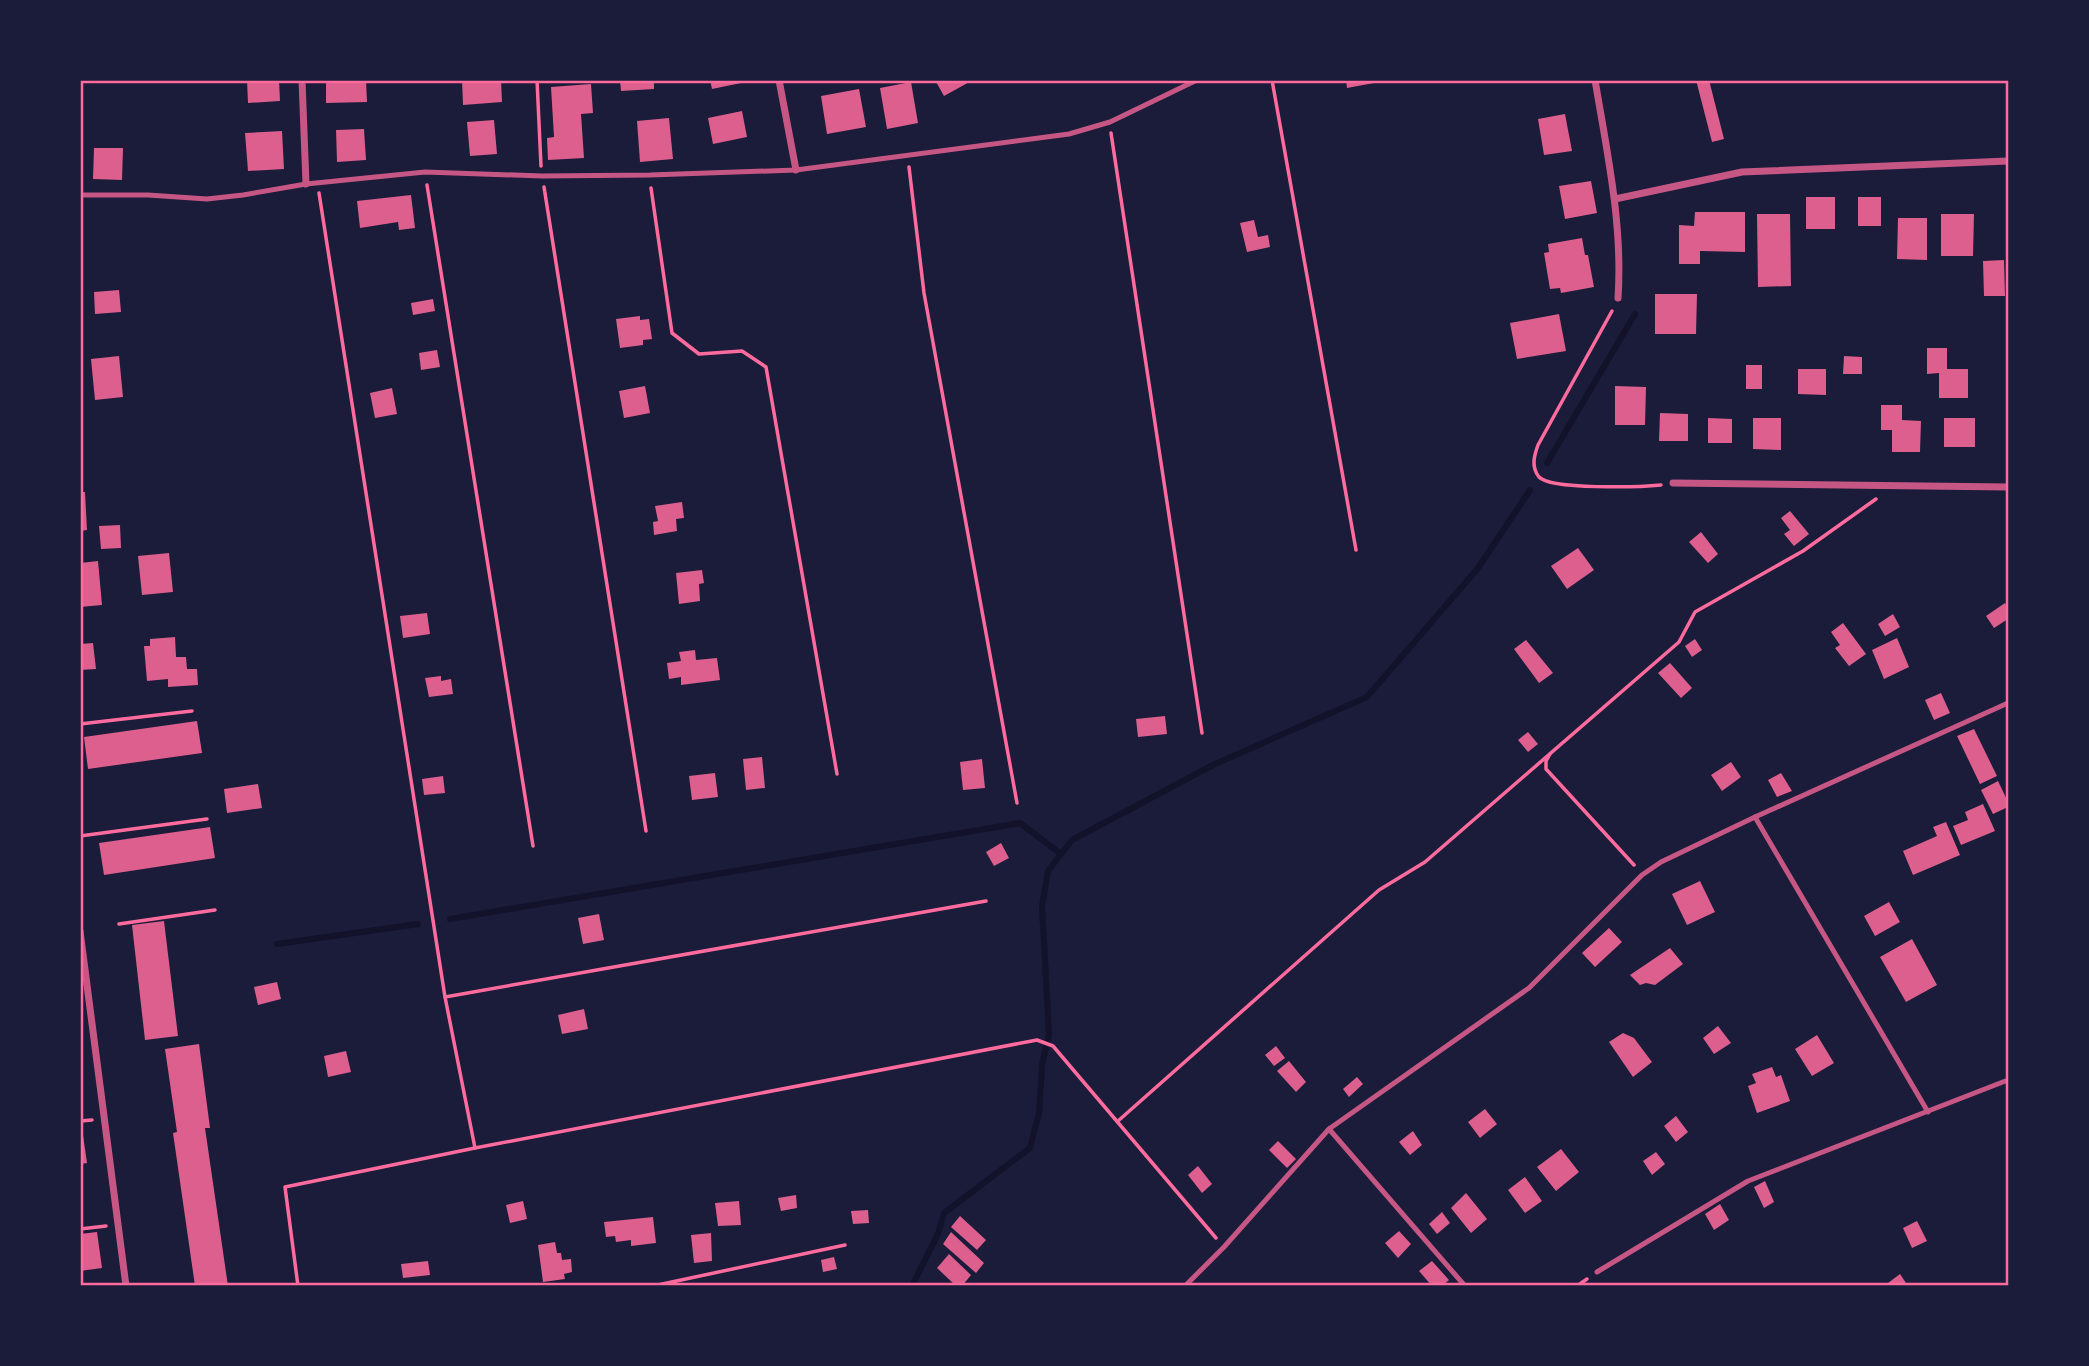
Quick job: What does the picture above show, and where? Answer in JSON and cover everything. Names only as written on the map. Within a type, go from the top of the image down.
[{"type":"street","points":[[302,80],[306,184]]},
{"type":"street","points":[[779,80],[796,170]]},
{"type":"street","points":[[1595,80],[1615,199],[1620,268],[1618,298]]},
{"type":"street","points":[[1615,199],[1742,172],[2008,161]]},
{"type":"street","points":[[1673,483],[2008,487]]},
{"type":"street","points":[[80,931],[83,975],[127,1286]]},
{"type":"lane","points":[[80,195],[148,195],[207,199],[306,184],[425,172],[542,176],[796,170],[1069,134],[1110,122],[1198,80]]},
{"type":"lane","points":[[1185,1286],[1224,1247],[1329,1129],[1529,988],[1642,875],[1661,862],[1755,817],[2008,703]]},
{"type":"lane","points":[[1755,817],[1928,1112]]},
{"type":"lane","points":[[1597,1272],[1748,1181],[2008,1080]]},
{"type":"lane","points":[[1329,1129],[1465,1286]]},
{"type":"path","points":[[537,80],[542,176],[646,831]]},
{"type":"path","points":[[1272,80],[1356,550]]},
{"type":"path","points":[[1110,122],[1202,733]]},
{"type":"path","points":[[907,154],[924,293],[1017,803]]},
{"type":"path","points":[[425,172],[533,846]]},
{"type":"path","points":[[649,175],[672,333],[699,354],[743,351],[766,367],[837,774]]},
{"type":"path","points":[[317,183],[445,997],[475,1148]]},
{"type":"path","points":[[1618,298],[1538,445],[1533,460],[1535,468],[1538,476],[1567,486],[1650,486],[1673,483]]},
{"type":"path","points":[[1117,1122],[1379,890],[1425,862],[1679,642],[1695,612],[1803,551],[1895,485]]},
{"type":"path","points":[[80,724],[192,712]]},
{"type":"path","points":[[1553,749],[1546,761],[1546,769],[1642,875]]},
{"type":"path","points":[[80,836],[207,819]]},
{"type":"path","points":[[445,997],[986,901]]},
{"type":"path","points":[[119,923],[215,910]]},
{"type":"path","points":[[298,1286],[285,1187],[1037,1040],[1053,1046],[1224,1247]]},
{"type":"path","points":[[80,1229],[118,1224]]},
{"type":"path","points":[[653,1286],[845,1245]]},
{"type":"building","points":[[247,80],[279,80],[280,101],[248,103]]},
{"type":"building","points":[[326,80],[366,80],[367,102],[326,103]]},
{"type":"building","points":[[462,80],[501,80],[502,102],[463,105]]},
{"type":"building","points":[[620,80],[654,80],[654,89],[621,91]]},
{"type":"building","points":[[710,80],[746,80],[746,82],[712,89]]},
{"type":"building","points":[[935,80],[973,80],[944,96]]},
{"type":"building","points":[[1346,80],[1373,80],[1374,83],[1347,88]]},
{"type":"building","points":[[1696,80],[1709,80],[1724,139],[1712,142]]},
{"type":"building","points":[[911,82],[918,123],[887,129],[880,88]]},
{"type":"building","points":[[591,84],[593,113],[581,114],[584,158],[548,160],[547,138],[554,137],[551,87]]},
{"type":"building","points":[[859,89],[866,127],[827,134],[821,96]]},
{"type":"building","points":[[742,111],[747,137],[713,144],[708,118]]},
{"type":"building","points":[[1565,114],[1572,151],[1544,155],[1538,119]]},
{"type":"building","points":[[669,118],[673,159],[640,162],[637,121]]},
{"type":"building","points":[[494,120],[497,154],[470,156],[467,122]]},
{"type":"building","points":[[364,129],[366,160],[337,162],[336,130]]},
{"type":"building","points":[[282,131],[284,169],[248,171],[245,133]]},
{"type":"building","points":[[94,148],[123,148],[122,180],[93,179]]},
{"type":"building","points":[[1591,181],[1597,213],[1565,219],[1559,186]]},
{"type":"building","points":[[411,195],[415,228],[399,230],[398,222],[360,228],[357,201]]},
{"type":"building","points":[[1806,197],[1835,197],[1835,229],[1806,229]]},
{"type":"building","points":[[1858,197],[1881,197],[1881,226],[1858,226]]},
{"type":"building","points":[[1695,212],[1745,212],[1745,252],[1700,251],[1700,264],[1679,264],[1679,225],[1694,226]]},
{"type":"building","points":[[1757,214],[1790,214],[1791,286],[1758,287]]},
{"type":"building","points":[[1941,214],[1974,214],[1973,256],[1941,256]]},
{"type":"building","points":[[1898,218],[1927,218],[1927,260],[1897,259]]},
{"type":"building","points":[[1254,220],[1258,237],[1268,235],[1270,247],[1247,252],[1240,223]]},
{"type":"building","points":[[1582,238],[1594,287],[1561,293],[1560,288],[1550,289],[1544,253],[1549,252],[1548,244]]},
{"type":"building","points":[[2004,260],[2005,296],[1984,296],[1983,261]]},
{"type":"building","points":[[119,290],[121,312],[95,314],[94,292]]},
{"type":"building","points":[[1655,294],[1697,294],[1696,334],[1655,334]]},
{"type":"building","points":[[433,299],[435,311],[413,315],[411,303]]},
{"type":"building","points":[[1559,314],[1566,351],[1517,359],[1510,323]]},
{"type":"building","points":[[640,316],[640,320],[649,319],[652,339],[643,340],[643,345],[620,348],[616,319]]},
{"type":"building","points":[[1927,348],[1947,348],[1947,369],[1968,369],[1968,398],[1939,398],[1939,373],[1927,374]]},
{"type":"building","points":[[437,350],[440,367],[421,370],[419,353]]},
{"type":"building","points":[[119,356],[123,397],[95,400],[91,359]]},
{"type":"building","points":[[1844,356],[1862,357],[1862,374],[1843,374]]},
{"type":"building","points":[[1746,365],[1762,365],[1762,389],[1746,389]]},
{"type":"building","points":[[1798,369],[1826,369],[1826,395],[1798,394]]},
{"type":"building","points":[[645,386],[650,413],[624,418],[619,391]]},
{"type":"building","points":[[1615,386],[1646,387],[1645,425],[1615,425]]},
{"type":"building","points":[[392,388],[397,414],[375,418],[370,393]]},
{"type":"building","points":[[1881,405],[1902,405],[1902,420],[1921,421],[1920,452],[1892,452],[1892,430],[1881,430]]},
{"type":"building","points":[[1660,413],[1688,414],[1688,441],[1659,441]]},
{"type":"building","points":[[1708,418],[1732,419],[1732,443],[1708,443]]},
{"type":"building","points":[[1753,418],[1781,418],[1781,450],[1753,449]]},
{"type":"building","points":[[1944,418],[1975,418],[1975,447],[1944,447]]},
{"type":"building","points":[[80,492],[85,492],[87,530],[80,531]]},
{"type":"building","points":[[682,502],[684,518],[676,519],[677,531],[654,535],[653,522],[658,521],[655,506]]},
{"type":"building","points":[[1790,511],[1809,534],[1794,546],[1784,534],[1790,530],[1781,518]]},
{"type":"building","points":[[120,525],[121,548],[101,549],[99,526]]},
{"type":"building","points":[[1701,532],[1718,554],[1708,563],[1689,542]]},
{"type":"building","points":[[1578,548],[1594,570],[1567,589],[1551,566]]},
{"type":"building","points":[[169,553],[173,592],[142,595],[138,556]]},
{"type":"building","points":[[98,561],[102,605],[80,607],[80,563]]},
{"type":"building","points":[[702,570],[704,583],[699,584],[700,601],[679,604],[676,573]]},
{"type":"building","points":[[2005,603],[2008,619],[1994,628],[1986,616]]},
{"type":"building","points":[[427,613],[430,634],[403,638],[400,616]]},
{"type":"building","points":[[1893,614],[1900,627],[1885,636],[1878,624]]},
{"type":"building","points":[[1843,623],[1866,654],[1849,666],[1835,648],[1840,645],[1831,632]]},
{"type":"building","points":[[175,637],[176,657],[186,657],[187,669],[197,669],[198,685],[168,687],[168,679],[147,681],[144,646],[150,646],[150,639]]},
{"type":"building","points":[[1897,638],[1909,667],[1884,679],[1872,650]]},
{"type":"building","points":[[1695,639],[1702,650],[1692,657],[1685,646]]},
{"type":"building","points":[[1526,640],[1553,673],[1539,683],[1514,649]]},
{"type":"building","points":[[93,643],[96,669],[80,670],[80,644]]},
{"type":"building","points":[[695,650],[696,660],[717,658],[720,680],[681,685],[681,677],[669,679],[667,663],[681,661],[679,652]]},
{"type":"building","points":[[1670,663],[1692,688],[1681,698],[1658,673]]},
{"type":"building","points":[[441,676],[441,681],[451,679],[453,694],[429,697],[425,678]]},
{"type":"building","points":[[1941,693],[1950,713],[1934,720],[1925,700]]},
{"type":"building","points":[[1165,716],[1167,734],[1138,737],[1136,719]]},
{"type":"building","points":[[197,721],[202,753],[88,769],[84,737]]},
{"type":"building","points":[[1974,729],[1997,776],[1980,784],[1957,736]]},
{"type":"building","points":[[1528,732],[1538,744],[1528,752],[1518,740]]},
{"type":"building","points":[[762,757],[765,788],[746,790],[743,759]]},
{"type":"building","points":[[982,759],[985,788],[963,790],[960,762]]},
{"type":"building","points":[[1731,762],[1741,777],[1722,791],[1711,775]]},
{"type":"building","points":[[715,773],[718,797],[692,800],[689,776]]},
{"type":"building","points":[[1781,773],[1792,791],[1777,797],[1768,780]]},
{"type":"building","points":[[443,776],[445,793],[424,795],[422,779]]},
{"type":"building","points":[[1998,781],[2008,807],[1993,814],[1981,790]]},
{"type":"building","points":[[258,784],[262,808],[227,813],[224,789]]},
{"type":"building","points":[[1983,804],[1995,831],[1961,845],[1953,826],[1968,820],[1965,812]]},
{"type":"building","points":[[1946,822],[1960,855],[1913,875],[1903,851],[1937,836],[1933,827]]},
{"type":"building","points":[[210,827],[215,858],[104,875],[99,843]]},
{"type":"building","points":[[1001,843],[1009,858],[994,866],[986,852]]},
{"type":"building","points":[[1700,881],[1715,912],[1687,925],[1672,894]]},
{"type":"building","points":[[1889,902],[1900,922],[1875,936],[1864,916]]},
{"type":"building","points":[[599,914],[604,940],[583,944],[578,918]]},
{"type":"building","points":[[164,921],[178,1036],[145,1040],[132,925]]},
{"type":"building","points":[[1609,928],[1622,942],[1595,967],[1582,953]]},
{"type":"building","points":[[1912,939],[1937,985],[1906,1002],[1880,957]]},
{"type":"building","points":[[1670,948],[1683,964],[1655,985],[1640,985],[1630,975]]},
{"type":"building","points":[[277,982],[281,999],[258,1005],[254,987]]},
{"type":"building","points":[[584,1009],[588,1029],[562,1034],[558,1015]]},
{"type":"building","points":[[1718,1026],[1731,1043],[1714,1054],[1703,1038]]},
{"type":"building","points":[[1623,1033],[1634,1038],[1652,1062],[1633,1077],[1609,1042]]},
{"type":"building","points":[[1817,1035],[1834,1063],[1812,1076],[1795,1049]]},
{"type":"building","points":[[199,1044],[210,1128],[205,1128],[228,1286],[195,1286],[173,1133],[177,1132],[165,1049]]},
{"type":"building","points":[[1276,1046],[1285,1058],[1274,1066],[1265,1055]]},
{"type":"building","points":[[346,1051],[351,1072],[328,1077],[324,1056]]},
{"type":"building","points":[[1289,1061],[1306,1082],[1296,1092],[1277,1071]]},
{"type":"building","points":[[1772,1067],[1776,1077],[1781,1075],[1790,1101],[1757,1113],[1748,1086],[1756,1083],[1752,1074]]},
{"type":"building","points":[[1357,1077],[1363,1084],[1349,1097],[1343,1089]]},
{"type":"building","points":[[1485,1109],[1497,1124],[1480,1138],[1468,1122]]},
{"type":"building","points":[[1676,1116],[1688,1132],[1676,1142],[1664,1126]]},
{"type":"building","points":[[80,1128],[87,1163],[80,1164]]},
{"type":"building","points":[[1413,1131],[1422,1145],[1410,1155],[1399,1142]]},
{"type":"building","points":[[1278,1141],[1296,1159],[1287,1168],[1269,1150]]},
{"type":"building","points":[[1561,1149],[1579,1172],[1556,1191],[1537,1167]]},
{"type":"building","points":[[1656,1152],[1665,1164],[1652,1175],[1643,1161]]},
{"type":"building","points":[[1198,1166],[1212,1184],[1202,1193],[1188,1175]]},
{"type":"building","points":[[1525,1177],[1542,1201],[1525,1213],[1508,1190]]},
{"type":"building","points":[[1765,1181],[1774,1202],[1764,1208],[1754,1187]]},
{"type":"building","points":[[1466,1193],[1487,1219],[1471,1233],[1451,1208]]},
{"type":"building","points":[[796,1195],[797,1208],[781,1211],[778,1198]]},
{"type":"building","points":[[523,1201],[527,1219],[510,1223],[506,1205]]},
{"type":"building","points":[[739,1201],[741,1225],[718,1226],[715,1203]]},
{"type":"building","points":[[1720,1204],[1729,1220],[1714,1230],[1705,1214]]},
{"type":"building","points":[[868,1210],[869,1223],[853,1224],[851,1211]]},
{"type":"building","points":[[1442,1212],[1450,1223],[1437,1234],[1429,1224]]},
{"type":"building","points":[[960,1216],[986,1240],[977,1250],[951,1227]]},
{"type":"building","points":[[653,1217],[656,1243],[631,1246],[631,1240],[616,1242],[615,1236],[606,1237],[604,1222]]},
{"type":"building","points":[[1917,1221],[1927,1241],[1912,1248],[1903,1228]]},
{"type":"building","points":[[1399,1231],[1411,1244],[1398,1258],[1385,1243]]},
{"type":"building","points":[[97,1232],[102,1268],[80,1271],[80,1234]]},
{"type":"building","points":[[951,1232],[984,1263],[976,1273],[943,1244]]},
{"type":"building","points":[[711,1233],[712,1261],[694,1263],[691,1235]]},
{"type":"building","points":[[555,1242],[557,1253],[561,1253],[562,1260],[571,1259],[572,1272],[564,1274],[565,1279],[543,1282],[538,1245]]},
{"type":"building","points":[[949,1254],[971,1275],[962,1286],[956,1286],[937,1268]]},
{"type":"building","points":[[834,1257],[837,1269],[823,1272],[821,1260]]},
{"type":"building","points":[[428,1261],[430,1275],[403,1278],[401,1264]]},
{"type":"building","points":[[1432,1261],[1449,1280],[1442,1286],[1432,1286],[1419,1271]]},
{"type":"building","points":[[1900,1274],[1908,1286],[1890,1286],[1888,1283]]},
{"type":"waterway","points":[[1547,463],[1635,314]]},
{"type":"waterway","points":[[1061,854],[1072,840],[1213,765],[1367,697],[1478,568],[1530,490]]},
{"type":"waterway","points":[[450,919],[1020,823],[1061,854],[1048,871],[1042,906],[1049,1034],[1042,1065],[1039,1113],[1030,1148],[944,1213],[938,1234],[912,1286]]},
{"type":"waterway","points":[[277,944],[418,924]]}]
